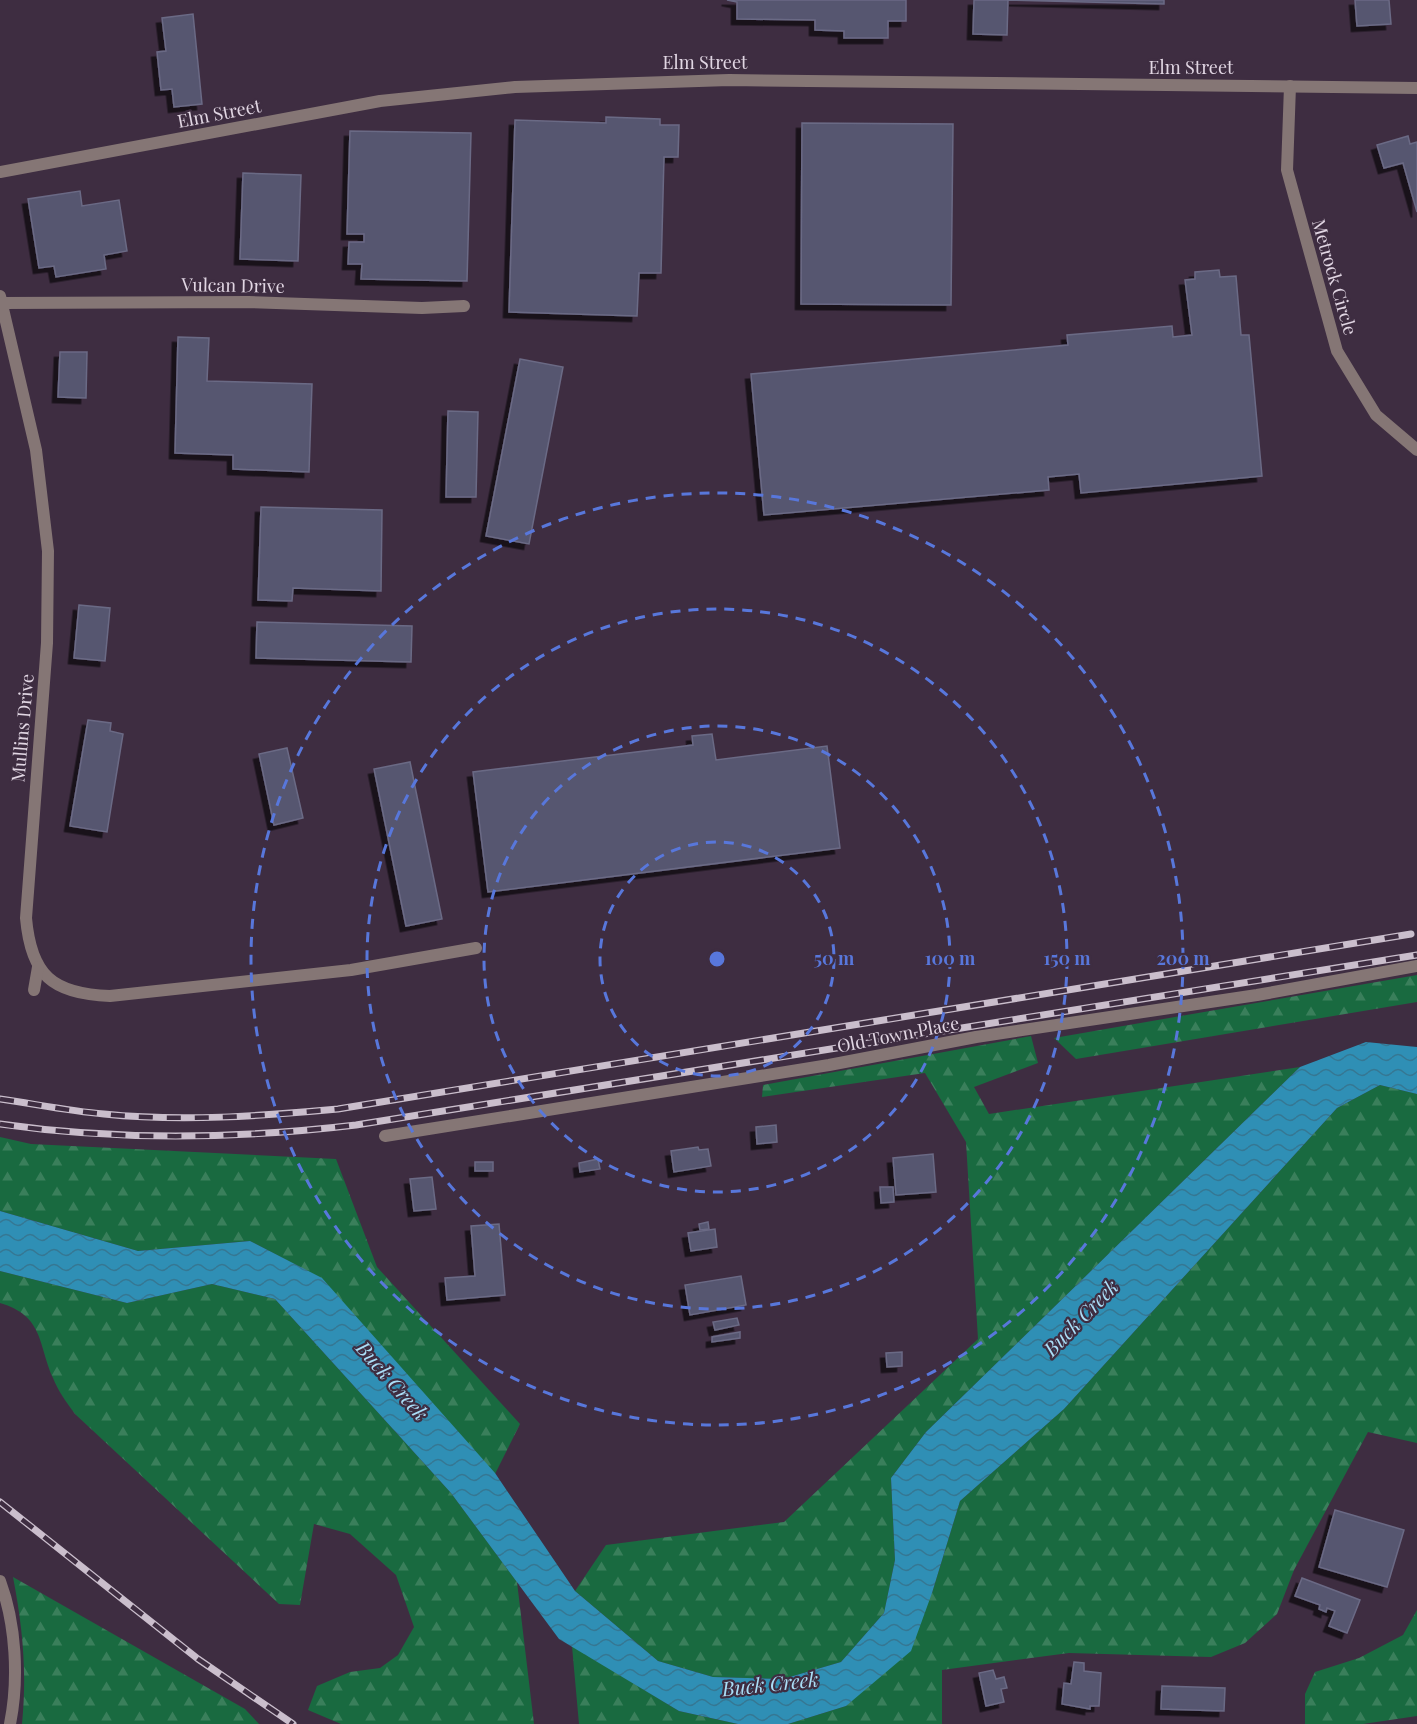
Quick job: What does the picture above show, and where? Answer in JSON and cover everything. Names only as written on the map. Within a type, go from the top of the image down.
[{"type":"street","name":"Elm Street","points":[[0,172],[380,101],[515,87],[703,80],[1417,88]]},
{"type":"street","name":"Metrock Circle","points":[[1290,86],[1287,170],[1338,351],[1376,415],[1417,450]]},
{"type":"street","name":"Vulcan Drive","points":[[1,300],[422,308],[464,306]]},
{"type":"street","name":"Mullins Drive","points":[[1,300],[36,450],[48,551],[47,643],[26,918],[32,956],[38,967]]},
{"type":"street","points":[[34,990],[38,967],[60,985],[75,992],[110,996],[351,970],[476,948]]},
{"type":"street","name":"Old Town Place","points":[[385,1136],[829,1065],[976,1037],[1257,995],[1417,966]]},
{"type":"street","points":[[0,1581],[14,1652],[15,1703],[10,1724]]},
{"type":"green space","points":[[1417,975],[1417,1002],[1076,1059],[1054,1038]]},
{"type":"green space","points":[[1031,1036],[1038,1063],[974,1087],[989,1114],[1300,1067],[926,1432],[891,1478],[895,1560],[884,1613],[841,1662],[783,1679],[713,1677],[658,1661],[575,1591],[606,1545],[784,1522],[978,1339],[966,1142],[925,1073],[762,1097],[763,1085]]},
{"type":"green space","points":[[1380,1085],[1417,1094],[1417,1443],[1368,1432],[1294,1570],[1277,1614],[1245,1643],[1211,1657],[1069,1653],[942,1670],[942,1724],[788,1724],[846,1706],[932,1593],[960,1501],[1064,1409],[1337,1108]]},
{"type":"green space","points":[[0,1137],[31,1144],[336,1159],[377,1267],[520,1424],[495,1474],[321,1278],[250,1241],[138,1251],[0,1211]]},
{"type":"green space","points":[[0,1271],[127,1303],[212,1284],[275,1299],[451,1493],[517,1582],[534,1724],[341,1724],[308,1710],[317,1686],[350,1672],[380,1668],[398,1655],[414,1627],[396,1575],[350,1534],[314,1524],[300,1605],[279,1604],[75,1414],[55,1383],[32,1323],[25,1315],[0,1303]]},
{"type":"green space","points":[[13,1577],[245,1709],[259,1724],[22,1724],[23,1650]]},
{"type":"green space","points":[[1417,1610],[1417,1716],[1363,1724],[1305,1724],[1305,1694],[1315,1672],[1359,1658],[1403,1635]]},
{"type":"green space","points":[[572,1646],[679,1711],[738,1724],[579,1724]]},
{"type":"water","name":"Buck Creek","points":[[1366,1042],[1417,1047],[1417,1094],[1380,1085],[1337,1108],[1064,1409],[960,1501],[932,1593],[911,1651],[846,1706],[788,1724],[738,1724],[679,1711],[559,1639],[451,1493],[275,1299],[212,1284],[127,1303],[0,1271],[0,1211],[138,1251],[250,1241],[322,1278],[495,1473],[575,1591],[658,1661],[713,1677],[783,1679],[841,1662],[884,1613],[895,1560],[891,1478],[926,1432],[1300,1067]]},
{"type":"building","points":[[727,0],[906,0],[906,21],[888,21],[888,38],[844,38],[844,31],[815,30],[815,20],[737,19],[737,2]]},
{"type":"building","points":[[974,0],[1008,0],[1007,35],[973,34]]},
{"type":"building","points":[[1008,0],[1164,0],[1164,4]]},
{"type":"building","points":[[1355,0],[1389,0],[1391,24],[1357,26]]},
{"type":"building","points":[[193,14],[202,104],[174,107],[172,89],[161,90],[157,52],[166,51],[162,18]]},
{"type":"building","points":[[606,117],[660,119],[660,125],[679,125],[678,157],[664,157],[661,273],[639,273],[637,316],[509,312],[515,120],[606,123]]},
{"type":"building","points":[[802,123],[953,124],[951,305],[801,304]]},
{"type":"building","points":[[350,131],[471,133],[467,281],[361,279],[362,264],[348,264],[349,242],[364,242],[364,234],[347,234]]},
{"type":"building","points":[[1408,136],[1410,144],[1417,142],[1417,212],[1403,163],[1384,168],[1377,145]]},
{"type":"building","points":[[243,173],[301,175],[298,261],[240,259]]},
{"type":"building","points":[[80,191],[82,206],[119,200],[127,251],[104,255],[106,269],[56,277],[54,266],[39,268],[28,199]]},
{"type":"building","points":[[1219,270],[1220,277],[1236,276],[1241,335],[1249,335],[1262,476],[1081,493],[1079,474],[1048,477],[1049,490],[764,515],[751,374],[1068,345],[1067,335],[1172,326],[1173,337],[1192,335],[1185,280],[1195,279],[1195,272]]},
{"type":"building","points":[[178,337],[209,338],[207,381],[312,384],[309,472],[233,469],[233,455],[175,453]]},
{"type":"building","points":[[60,352],[87,352],[86,398],[58,397]]},
{"type":"building","points":[[520,359],[563,367],[529,544],[486,536]]},
{"type":"building","points":[[448,411],[478,412],[476,497],[446,497]]},
{"type":"building","points":[[261,507],[382,510],[381,591],[293,588],[292,601],[258,600]]},
{"type":"building","points":[[79,605],[110,608],[105,661],[74,658]]},
{"type":"building","points":[[257,622],[412,626],[411,662],[256,658]]},
{"type":"building","points":[[88,720],[111,723],[110,731],[123,734],[107,832],[70,826]]},
{"type":"building","points":[[712,734],[716,760],[827,746],[840,848],[488,892],[473,772],[693,745],[692,736]]},
{"type":"building","points":[[287,748],[303,818],[274,825],[259,754]]},
{"type":"building","points":[[410,762],[442,919],[406,926],[374,769]]},
{"type":"building","points":[[776,1125],[777,1142],[757,1144],[756,1127]]},
{"type":"building","points":[[698,1147],[699,1150],[708,1149],[711,1166],[674,1172],[671,1151]]},
{"type":"building","points":[[933,1154],[936,1192],[896,1195],[893,1158]]},
{"type":"building","points":[[598,1159],[600,1169],[580,1172],[579,1163]]},
{"type":"building","points":[[475,1162],[493,1162],[493,1171],[475,1171]]},
{"type":"building","points":[[432,1177],[436,1209],[414,1211],[410,1179]]},
{"type":"building","points":[[880,1187],[893,1187],[894,1202],[881,1203]]},
{"type":"building","points":[[708,1222],[709,1229],[700,1230],[699,1224]]},
{"type":"building","points":[[499,1224],[505,1295],[447,1300],[445,1278],[475,1276],[471,1226]]},
{"type":"building","points":[[715,1229],[717,1247],[691,1251],[688,1233]]},
{"type":"building","points":[[741,1276],[746,1305],[690,1315],[685,1285]]},
{"type":"building","points":[[737,1318],[739,1325],[715,1330],[713,1322]]},
{"type":"building","points":[[740,1332],[740,1338],[712,1342],[712,1337]]},
{"type":"building","points":[[902,1352],[902,1366],[887,1367],[886,1353]]},
{"type":"building","points":[[1335,1510],[1404,1530],[1387,1587],[1319,1567]]},
{"type":"building","points":[[1302,1578],[1360,1600],[1347,1633],[1329,1626],[1335,1611],[1327,1608],[1326,1612],[1319,1609],[1320,1605],[1295,1596]]},
{"type":"building","points":[[1074,1662],[1084,1663],[1084,1671],[1101,1673],[1099,1706],[1090,1706],[1090,1709],[1062,1704],[1064,1683],[1071,1684]]},
{"type":"building","points":[[993,1670],[996,1679],[1004,1677],[1007,1688],[1001,1689],[1004,1702],[986,1706],[979,1673]]},
{"type":"building","points":[[1162,1686],[1225,1688],[1224,1711],[1161,1709]]},
{"type":"railway","points":[[0,1099],[91,1113],[163,1118],[251,1116],[338,1109],[1411,934]]},
{"type":"railway","points":[[0,1124],[89,1133],[178,1136],[267,1133],[356,1125],[1417,955]]},
{"type":"railway","points":[[0,1502],[198,1659],[293,1724]]}]
